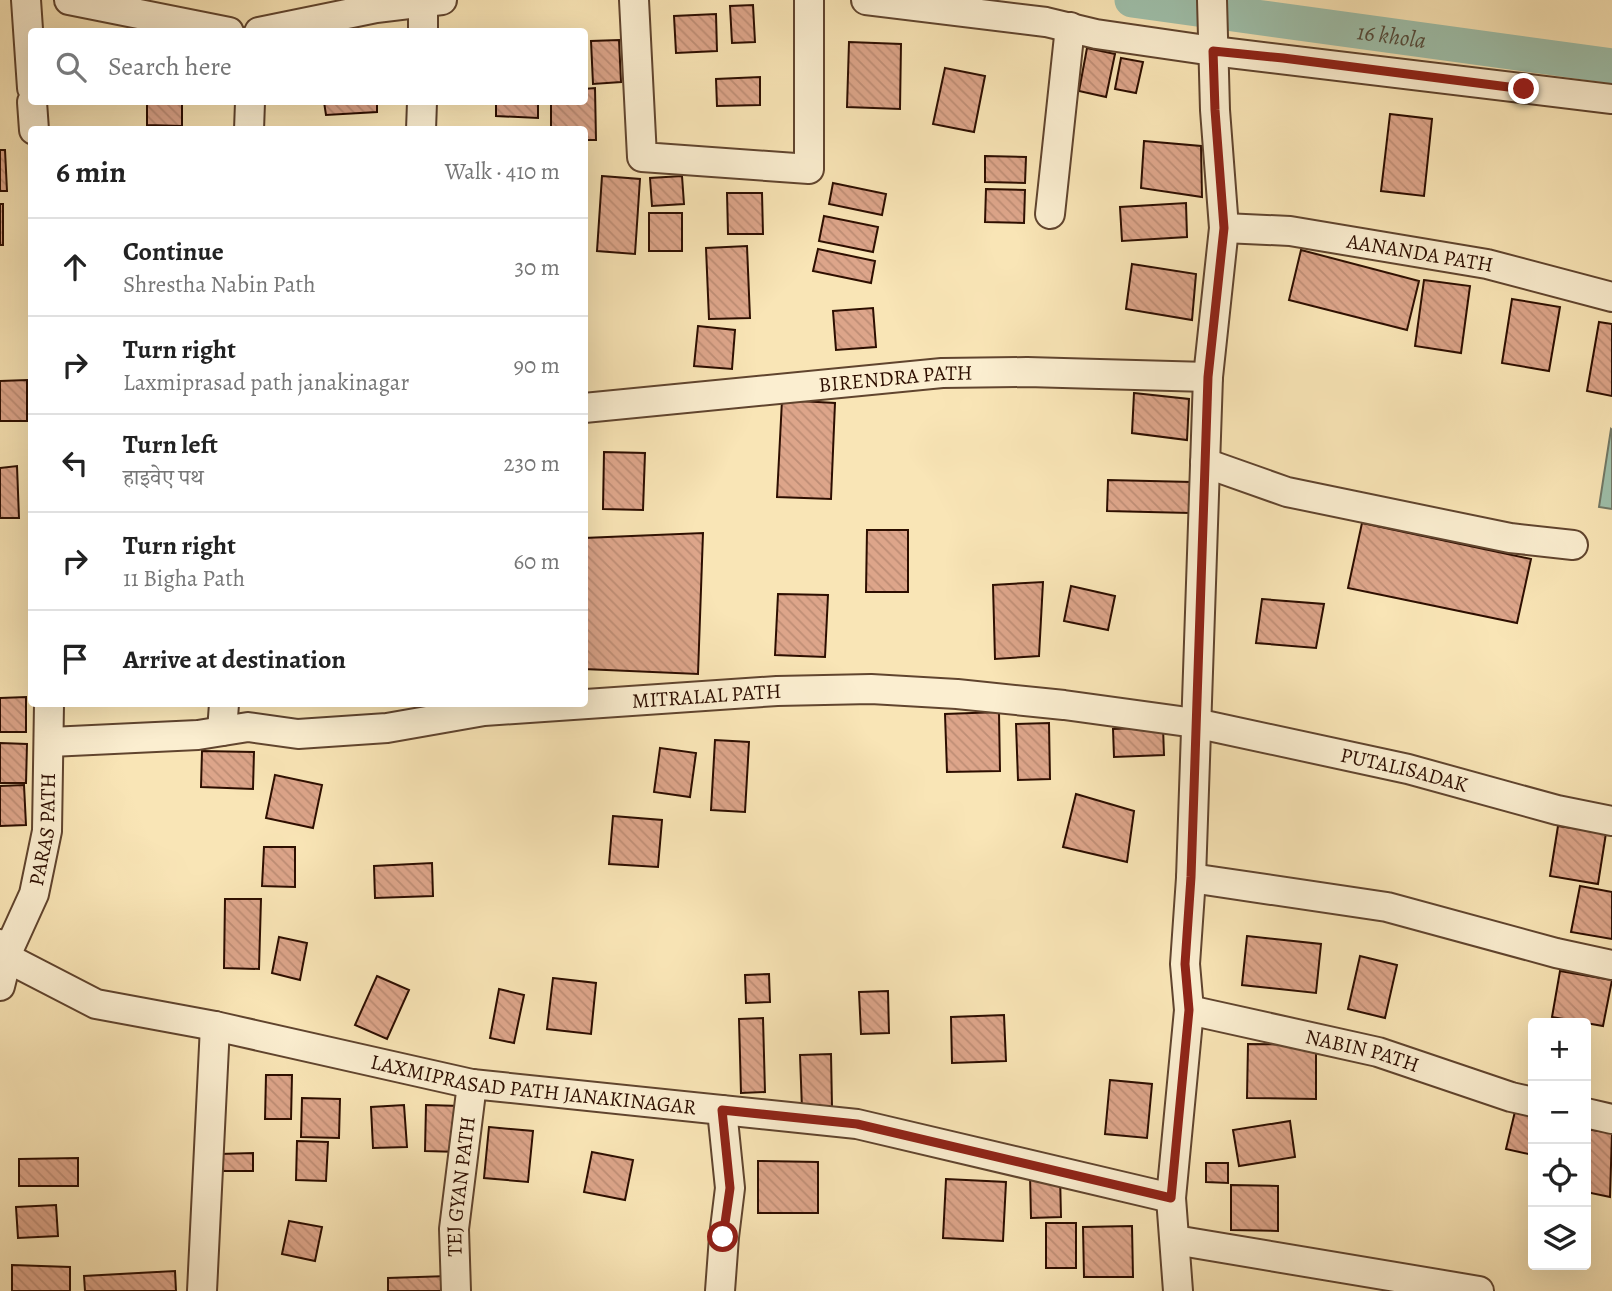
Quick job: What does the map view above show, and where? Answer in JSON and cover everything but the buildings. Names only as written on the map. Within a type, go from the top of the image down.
[{"type":"street","points":[[26,0],[28,29]]},
{"type":"street","points":[[69,0],[209,28]]},
{"type":"street","points":[[634,0],[642,157],[809,169],[809,0]]},
{"type":"street","points":[[866,0],[1046,22],[1096,34],[1213,41],[1283,58],[1612,99]]},
{"type":"street","points":[[1178,1291],[1171,1198],[1189,1010],[1185,964],[1191,877],[1208,377],[1224,228],[1215,110],[1212,0]]},
{"type":"street","points":[[278,28],[376,8],[432,1],[424,28]]},
{"type":"street","points":[[1050,214],[1070,27]]},
{"type":"street","points":[[32,105],[34,126]]},
{"type":"street","points":[[249,126],[250,105]]},
{"type":"street","points":[[421,126],[422,105]]},
{"type":"street","name":"AANANDA PATH","points":[[1224,228],[1290,231],[1487,264],[1612,297]]},
{"type":"street","name":"BIRENDRA PATH","points":[[588,408],[942,373],[1027,372],[1208,377]]},
{"type":"street","points":[[1205,463],[1287,492],[1510,538],[1573,545]]},
{"type":"street","name":"MITRALAL PATH","points":[[588,704],[777,691],[871,689],[957,694],[1064,705],[1195,723]]},
{"type":"street","name":"PARAS PATH","points":[[0,986],[5,950],[34,894],[47,831],[49,707]]},
{"type":"street","name":"MITRALAL PATH","points":[[50,743],[198,735],[223,717],[248,727],[298,734],[387,728],[484,711],[543,707]]},
{"type":"street","name":"PUTALISADAK","points":[[1195,723],[1408,769],[1557,810],[1612,821]]},
{"type":"street","points":[[1191,877],[1387,907],[1556,953],[1612,965]]},
{"type":"street","name":"LAXMIPRASAD PATH JANAKINAGAR","points":[[5,950],[96,1004],[215,1026],[472,1084],[857,1124],[1171,1198]]},
{"type":"street","name":"NABIN PATH","points":[[1189,1010],[1378,1052],[1528,1101]]},
{"type":"street","points":[[202,1291],[215,1026]]},
{"type":"street","name":"TEJ GYAN PATH","points":[[456,1291],[454,1229],[472,1084]]},
{"type":"street","points":[[720,1291],[723,1237],[730,1188],[722,1110]]},
{"type":"street","points":[[1591,1114],[1612,1119]]},
{"type":"street","points":[[1175,1241],[1479,1291]]},
{"type":"shaded area","points":[[1612,430],[1612,509],[1599,507]]},
{"type":"waterway","name":"16 khola","points":[[1132,0],[1612,66]]},
{"type":"route","points":[[723,1237],[730,1188],[722,1110],[857,1124],[1171,1198],[1189,1010],[1185,964],[1191,877],[1208,377],[1224,228],[1213,51],[1524,89]]}]
